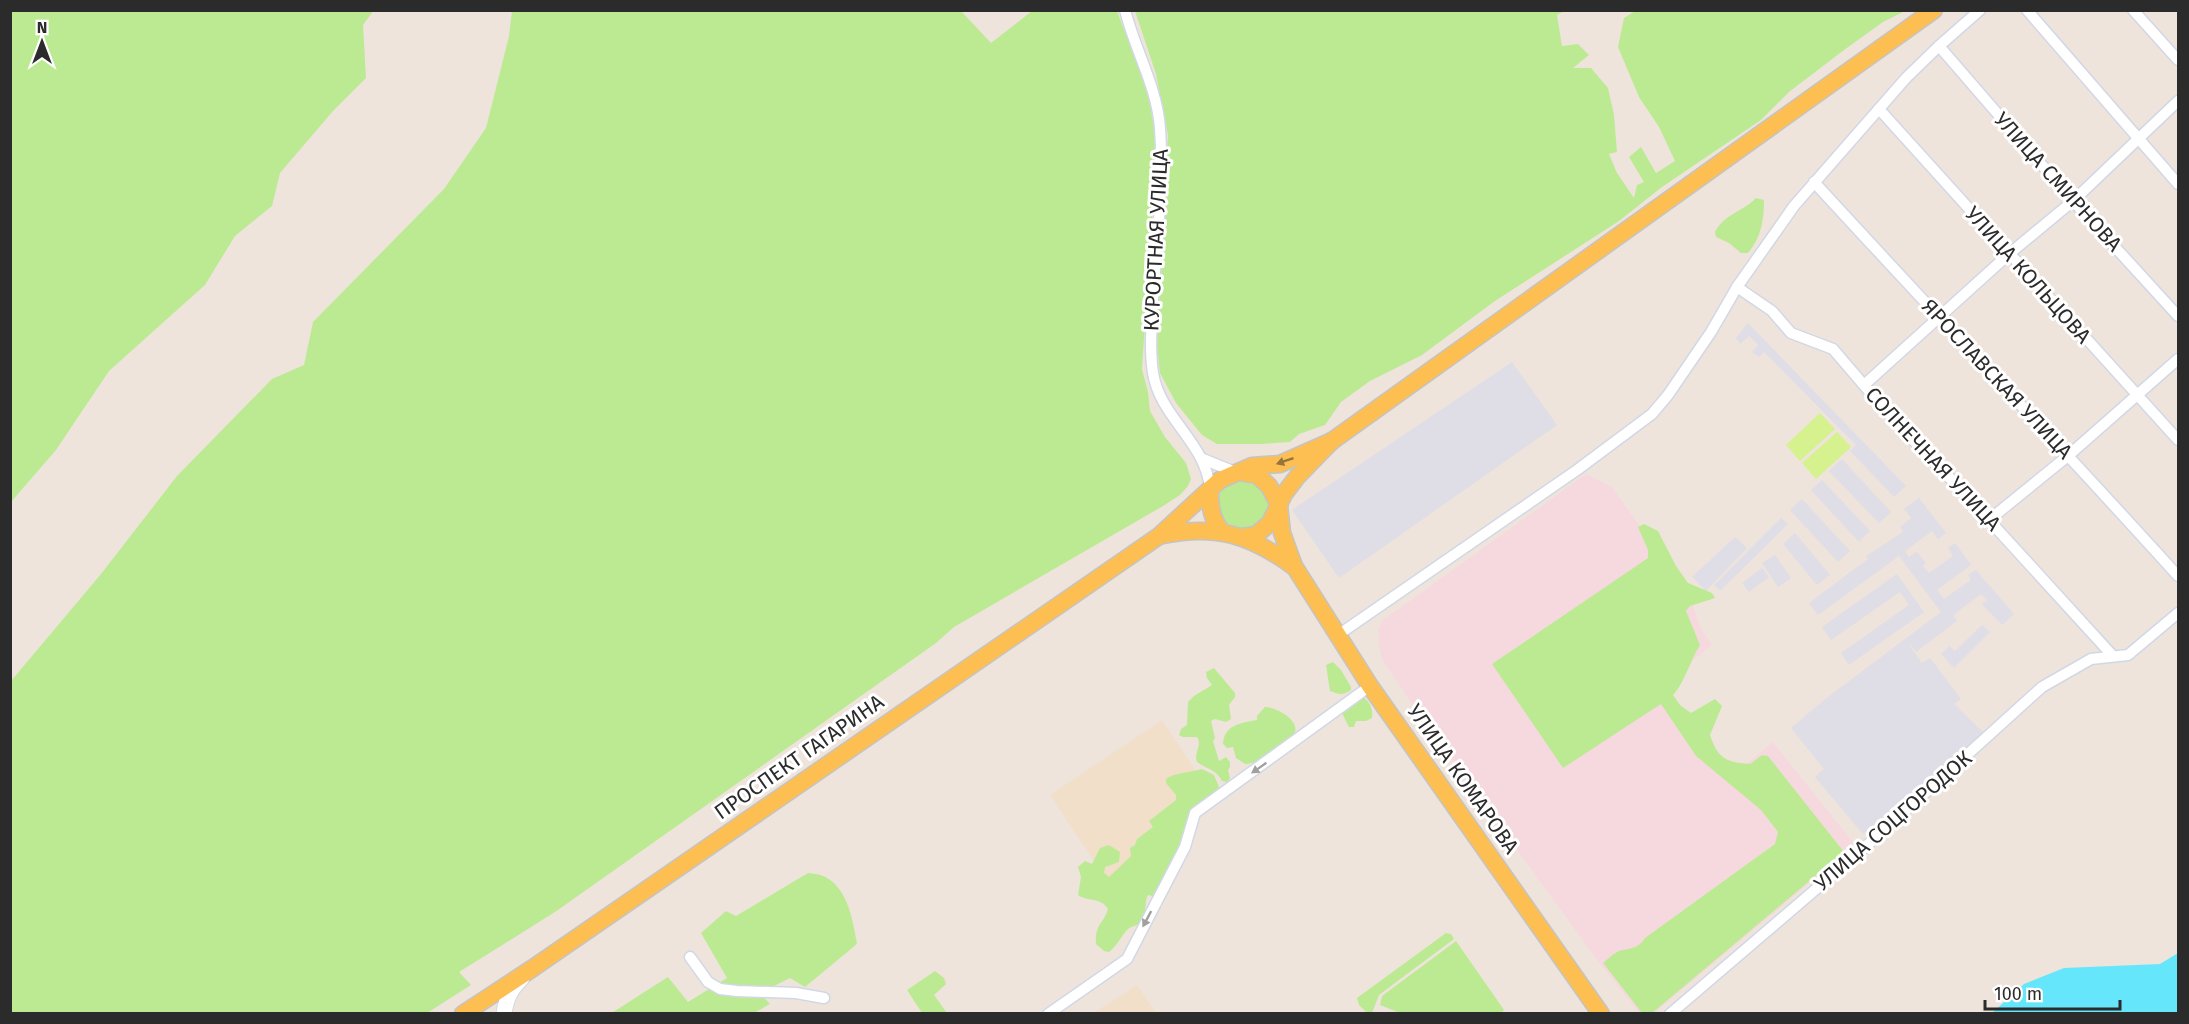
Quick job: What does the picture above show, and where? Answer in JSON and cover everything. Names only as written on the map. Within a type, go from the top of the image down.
[{"type":"main road","points":[[1243,537],[1256,535],[1270,523],[1284,494],[1332,441],[1934,10]]},
{"type":"main road","points":[[1294,566],[1262,545],[1222,532],[1214,521],[1210,509],[1210,489],[1220,480],[1235,472],[1252,466],[1280,464],[1332,441]]},
{"type":"main road","points":[[1235,472],[1257,475],[1264,480],[1279,505],[1282,533],[1294,566]]},
{"type":"main road","name":"ПРОСПЕКТ ГАГАРИНА","points":[[462,1014],[533,968],[1159,536],[1210,489]]},
{"type":"main road","name":"ПРОСПЕКТ ГАГАРИНА","points":[[1159,536],[1188,530],[1222,532]]},
{"type":"main road","name":"УЛИЦА КОМАРОВА","points":[[1294,566],[1370,686],[1601,1014]]},
{"type":"main road","points":[[504,1014],[512,988],[533,968]]},
{"type":"street","name":"КУРОРТНАЯ УЛИЦА","points":[[1125,10],[1133,40],[1151,86],[1160,125],[1161,154],[1151,327],[1153,376],[1157,391],[1172,416],[1203,459],[1210,489]]},
{"type":"street","points":[[1338,635],[1577,470],[1652,414],[1694,357],[1773,233],[1814,182],[1878,109],[1939,46],[1980,10]]},
{"type":"street","points":[[2027,10],[2178,184]]},
{"type":"street","points":[[2133,10],[2178,60]]},
{"type":"street","name":"УЛИЦА СМИРНОВА","points":[[1939,46],[2073,201],[2178,316]]},
{"type":"street","points":[[1864,385],[2009,254],[2073,201],[2178,102]]},
{"type":"street","name":"УЛИЦА КОЛЬЦОВА","points":[[1878,109],[2178,440]]},
{"type":"street","name":"ЯРОСЛАВСКАЯ УЛИЦА","points":[[1814,182],[2069,455],[2178,576]]},
{"type":"street","name":"СОЛНЕЧНАЯ УЛИЦА","points":[[1737,287],[1772,311],[1791,333],[1833,349],[1892,418],[1989,520],[2112,656]]},
{"type":"street","points":[[1989,520],[2069,455],[2178,359]]},
{"type":"street","points":[[1203,459],[1235,472]]},
{"type":"street","name":"УЛИЦА СОЦГОРОДОК","points":[[1670,1014],[1864,848],[2042,687],[2091,659],[2128,655],[2178,613]]},
{"type":"street","points":[[1048,1014],[1127,959],[1185,847],[1195,813],[1370,686]]},
{"type":"street","points":[[690,957],[708,982],[720,989],[796,993],[824,998]]},
{"type":"shaded area","points":[[1748,323],[1906,486],[1894,497],[1850,451],[1856,445],[1764,352],[1759,357],[1752,352],[1758,345],[1749,336],[1740,344],[1736,338]]},
{"type":"shaded area","points":[[1512,362],[1557,425],[1339,578],[1292,510]]},
{"type":"shaded area","points":[[1842,459],[1891,512],[1879,523],[1829,471]]},
{"type":"shaded area","points":[[1586,474],[1612,487],[1690,597],[1701,629],[1712,645],[1664,683],[1732,775],[1773,742],[1855,845],[1654,1013],[1639,1013],[1597,960],[1426,724],[1382,659],[1379,646],[1378,629],[1383,620]]},
{"type":"shaded area","points":[[1822,480],[1870,531],[1859,542],[1811,490]]},
{"type":"shaded area","points":[[1919,498],[1946,533],[1938,539],[1932,531],[1905,551],[1909,557],[1917,552],[1926,563],[1923,566],[1929,573],[1953,556],[1948,548],[1955,543],[1971,565],[1937,590],[1944,599],[1971,580],[1968,575],[1976,570],[2014,614],[2002,625],[1982,604],[1987,600],[1981,594],[1953,615],[1957,621],[1916,652],[1910,646],[1922,663],[1930,658],[1961,699],[1954,704],[1985,734],[1863,834],[1815,777],[1824,769],[1791,728],[1824,700],[1941,612],[1899,556],[1818,615],[1809,603],[1868,559],[1866,556],[1903,532],[1900,527],[1911,518],[1904,509]]},
{"type":"shaded area","points":[[1802,499],[1850,551],[1838,562],[1790,510]]},
{"type":"shaded area","points":[[1781,518],[1788,524],[1720,591],[1714,585]]},
{"type":"shaded area","points":[[1795,533],[1830,575],[1817,585],[1783,544]]},
{"type":"shaded area","points":[[1735,537],[1747,548],[1706,591],[1692,577]]},
{"type":"shaded area","points":[[1775,555],[1791,578],[1778,587],[1762,563]]},
{"type":"shaded area","points":[[1762,568],[1769,577],[1749,592],[1742,583]]},
{"type":"shaded area","points":[[1897,574],[1924,612],[1849,665],[1841,653],[1909,605],[1900,592],[1831,640],[1822,627]]},
{"type":"shaded area","points":[[1982,625],[1990,632],[1954,668],[1941,654],[1949,646],[1955,651]]},
{"type":"shaded area","points":[[1162,720],[1209,791],[1113,890],[1050,795]]},
{"type":"shaded area","points":[[1137,985],[1156,1013],[1094,1013]]},
{"type":"green space","points":[[374,10],[363,25],[366,78],[333,111],[280,173],[272,206],[235,236],[205,285],[109,371],[56,450],[11,502],[11,11]]},
{"type":"green space","points":[[512,11],[961,11],[991,43],[1032,11],[1117,11],[1143,79],[1151,107],[1155,134],[1155,172],[1142,369],[1150,411],[1165,437],[1186,463],[1191,479],[1188,486],[1180,495],[1163,506],[954,627],[936,643],[555,912],[459,972],[471,985],[427,1013],[11,1013],[11,681],[101,574],[177,476],[272,379],[304,365],[313,322],[444,189],[486,128],[509,36]]},
{"type":"green space","points":[[1135,11],[1564,11],[1557,15],[1562,46],[1578,44],[1589,55],[1573,68],[1591,68],[1608,88],[1614,115],[1617,152],[1609,154],[1617,173],[1634,198],[1637,185],[1644,182],[1629,157],[1641,147],[1656,173],[1675,161],[1659,127],[1639,97],[1618,47],[1624,18],[1635,11],[1905,11],[1883,22],[1844,50],[1789,92],[1761,120],[1662,187],[1619,221],[1495,301],[1422,355],[1370,381],[1341,402],[1325,425],[1299,434],[1290,442],[1217,444],[1202,435],[1176,403],[1160,373],[1157,346],[1168,135],[1156,74]]},
{"type":"green space","points":[[1756,198],[1764,200],[1761,228],[1748,253],[1741,253],[1729,243],[1716,237],[1715,232],[1724,221]]},
{"type":"green space","points":[[1820,413],[1835,429],[1800,461],[1786,445]]},
{"type":"green space","points":[[1837,432],[1851,447],[1816,479],[1802,463]]},
{"type":"green space","points":[[1245,479],[1263,489],[1270,504],[1267,519],[1245,534],[1221,524],[1216,498],[1227,483]]},
{"type":"green space","points":[[1644,524],[1658,531],[1676,566],[1688,583],[1712,593],[1715,598],[1690,606],[1686,611],[1700,645],[1673,695],[1680,705],[1691,713],[1715,699],[1722,706],[1710,735],[1720,754],[1735,762],[1750,764],[1762,755],[1768,756],[1844,852],[1651,1014],[1642,1013],[1603,963],[1617,952],[1634,948],[1640,944],[1645,938],[1775,844],[1778,832],[1761,810],[1696,756],[1661,704],[1563,768],[1492,664],[1648,558],[1648,550],[1638,527]]},
{"type":"green space","points":[[1333,662],[1341,670],[1351,687],[1351,690],[1343,694],[1330,691],[1326,665]]},
{"type":"green space","points":[[1214,668],[1235,693],[1229,705],[1231,719],[1226,722],[1215,719],[1211,721],[1215,738],[1213,741],[1219,761],[1226,757],[1230,762],[1228,770],[1230,778],[1227,782],[1222,781],[1215,772],[1197,762],[1199,740],[1197,737],[1179,735],[1181,729],[1187,725],[1188,702],[1212,685],[1206,672]]},
{"type":"green space","points":[[1363,697],[1371,706],[1372,718],[1366,721],[1356,721],[1354,727],[1349,727],[1342,713],[1351,703]]},
{"type":"green space","points":[[1265,707],[1280,711],[1290,718],[1295,732],[1287,742],[1273,752],[1257,761],[1245,764],[1236,758],[1233,747],[1227,748],[1223,744],[1224,738],[1234,726],[1257,720],[1257,716]]},
{"type":"green space","points":[[1202,769],[1214,775],[1221,792],[1193,813],[1184,846],[1157,897],[1148,895],[1142,921],[1128,929],[1109,952],[1104,951],[1096,944],[1096,937],[1108,909],[1098,901],[1078,895],[1081,877],[1078,867],[1085,861],[1092,864],[1100,848],[1109,845],[1120,852],[1119,862],[1105,867],[1104,873],[1109,877],[1131,856],[1130,848],[1135,845],[1137,839],[1153,827],[1149,821],[1176,800],[1176,795],[1166,783],[1166,779]]},
{"type":"green space","points":[[808,873],[821,875],[831,880],[838,888],[849,909],[857,944],[805,987],[790,978],[760,993],[770,1004],[754,1013],[610,1014],[668,977],[688,1002],[727,978],[701,933],[726,911],[736,916]]},
{"type":"green space","points":[[1446,933],[1451,934],[1454,939],[1379,995],[1372,1013],[1367,1013],[1359,1005],[1357,998]]},
{"type":"green space","points":[[1456,941],[1504,1010],[1501,1013],[1400,1013],[1380,1005],[1382,996]]},
{"type":"green space","points":[[935,971],[944,978],[946,984],[934,995],[947,1013],[922,1013],[907,990]]},
{"type":"water","points":[[2178,953],[2178,1013],[1992,1013],[2024,984],[2064,968],[2160,964]]}]
